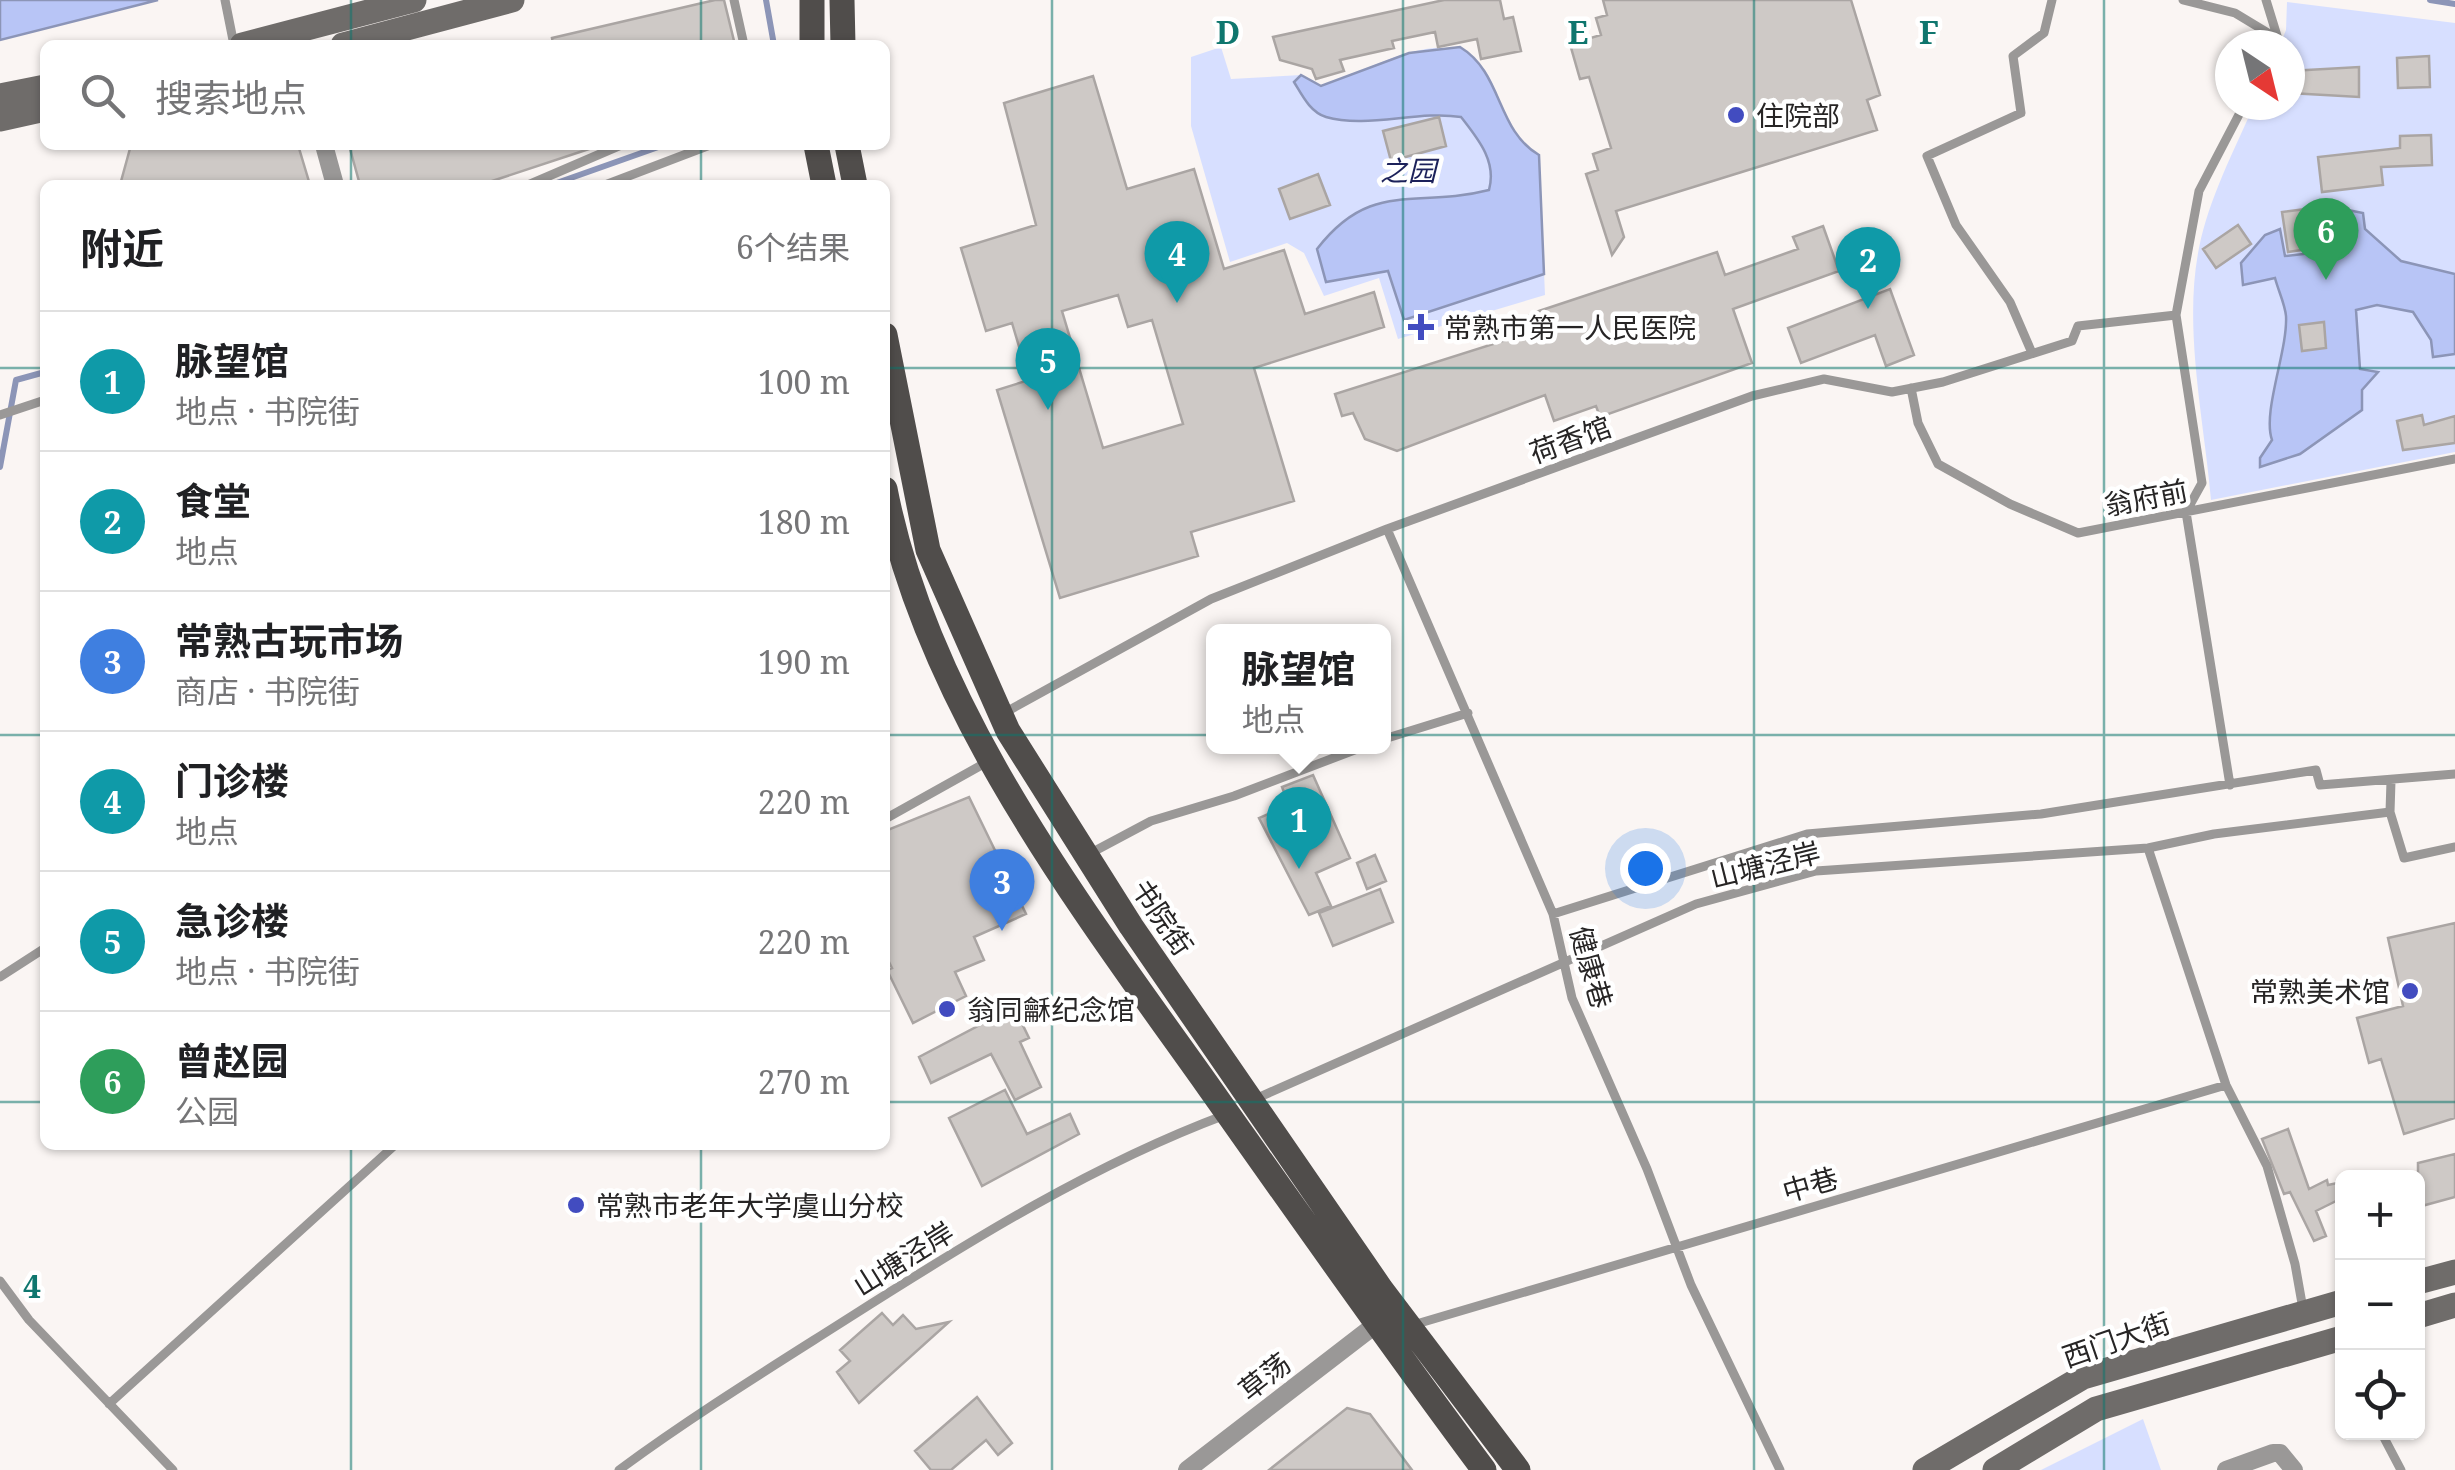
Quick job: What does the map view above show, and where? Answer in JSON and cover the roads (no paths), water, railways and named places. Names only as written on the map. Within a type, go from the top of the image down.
[{"type":"main road","points":[[294,39],[414,0]]},
{"type":"main road","points":[[362,40],[512,0]]},
{"type":"main road","points":[[812,0],[812,40]]},
{"type":"main road","points":[[842,0],[843,40]]},
{"type":"main road","points":[[0,96],[40,88]]},
{"type":"main road","points":[[0,118],[40,110]]},
{"type":"main road","points":[[817,150],[823,180]]},
{"type":"main road","points":[[848,150],[854,180]]},
{"type":"main road","name":"书院街","points":[[890,360],[928,550],[1002,714],[1086,855],[1253,1100],[1408,1327],[1518,1470]]},
{"type":"main road","points":[[890,517],[898,559],[991,760],[1106,943],[1375,1324],[1484,1470]]},
{"type":"main road","points":[[2425,1280],[2455,1272]]},
{"type":"main road","name":"西门大街","points":[[1925,1470],[2082,1377],[2335,1304]]},
{"type":"main road","points":[[2425,1314],[2455,1305]]},
{"type":"main road","points":[[1995,1470],[2096,1410],[2335,1340]]},
{"type":"street","points":[[325,150],[334,180]]},
{"type":"street","name":"草荡","points":[[1187,1470],[1375,1324]]},
{"type":"street","points":[[2226,1470],[2280,1453],[2294,1470]]},
{"type":"lane","points":[[225,0],[233,40]]},
{"type":"lane","points":[[734,0],[743,40]]},
{"type":"lane","points":[[2032,354],[2010,302],[1956,225],[1927,156],[2021,112],[2013,56],[2044,33],[2052,0]]},
{"type":"lane","points":[[2183,0],[2234,13],[2259,30]]},
{"type":"lane","points":[[2266,0],[2273,30]]},
{"type":"lane","points":[[2230,785],[2186,512],[2202,484],[2176,315],[2199,191],[2236,120]]},
{"type":"lane","points":[[540,180],[609,150]]},
{"type":"lane","points":[[618,180],[697,150]]},
{"type":"lane","name":"荷香馆","points":[[1002,714],[1211,600],[1388,529],[1752,396],[1824,379],[1892,392],[2072,340],[2078,326],[2176,315]]},
{"type":"lane","name":"翁府前","points":[[1911,388],[1918,423],[1938,464],[2010,504],[2078,533],[2455,460]]},
{"type":"lane","points":[[0,414],[40,402]]},
{"type":"lane","name":"健康巷","points":[[1388,529],[1554,914],[1572,998],[1677,1247],[1780,1470]]},
{"type":"lane","points":[[1391,737],[1468,713]]},
{"type":"lane","points":[[1086,855],[1151,821],[1234,796],[1344,754]]},
{"type":"lane","points":[[890,816],[991,760]]},
{"type":"lane","points":[[1554,914],[1808,834],[2041,814],[2316,770],[2320,785],[2455,774]]},
{"type":"lane","points":[[2391,781],[2390,812],[2404,858],[2455,847]]},
{"type":"lane","name":"山塘泾岸","points":[[1253,1100],[1696,904],[1816,871],[2148,848],[2214,834],[2390,812]]},
{"type":"lane","points":[[2148,848],[2226,1085],[2267,1166],[2296,1264],[2303,1312]]},
{"type":"lane","points":[[0,978],[40,951]]},
{"type":"lane","name":"中巷","points":[[1408,1327],[2226,1085]]},
{"type":"lane","name":"山塘泾岸","points":[[619,1470],[683,1423],[947,1256],[1152,1143],[1227,1114]]},
{"type":"lane","points":[[109,1404],[389,1150]]},
{"type":"lane","points":[[0,1281],[30,1320],[173,1470]]},
{"type":"lane","points":[[2384,1440],[2401,1470]]},
{"type":"waterway","points":[[766,0],[773,40]]},
{"type":"waterway","points":[[2430,0],[2455,4]]},
{"type":"waterway","points":[[565,180],[650,150]]},
{"type":"waterway","points":[[0,467],[16,380],[40,373]]},
{"type":"place","name":"住院部","points":[[1736,115]]},
{"type":"place","name":"曾赵园","points":[[2326,280]]},
{"type":"place","name":"门诊楼","points":[[1177,303]]},
{"type":"place","name":"食堂","points":[[1868,309]]},
{"type":"place","name":"常熟市第一人民医院","points":[[1421,327]]},
{"type":"place","name":"急诊楼","points":[[1048,410]]},
{"type":"place","name":"脉望馆","points":[[1299,869]]},
{"type":"place","name":"常熟古玩市场","points":[[1002,931]]},
{"type":"place","name":"常熟美术馆","points":[[2410,991]]},
{"type":"place","name":"翁同龢纪念馆","points":[[947,1009]]},
{"type":"place","name":"常熟市老年大学虞山分校","points":[[576,1205]]},
{"type":"park label","name":"之园","points":[[1408,170]]}]
